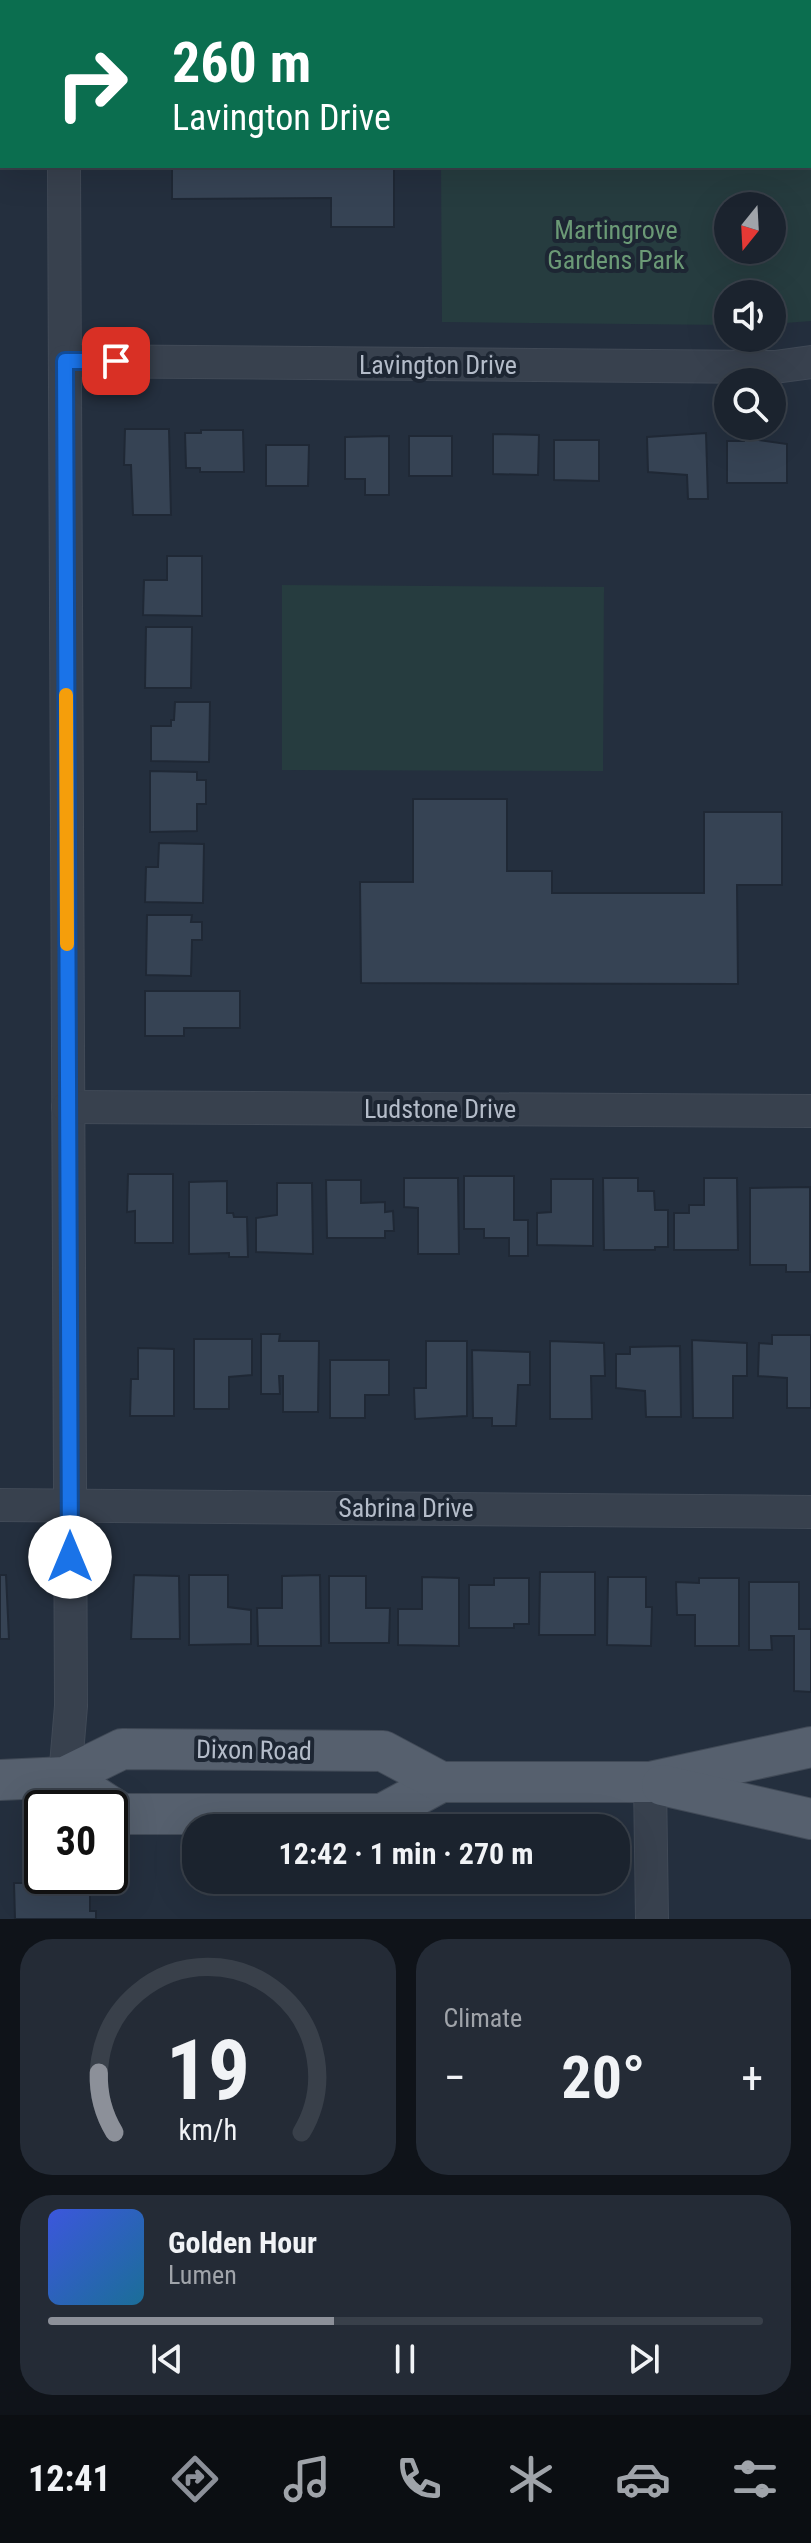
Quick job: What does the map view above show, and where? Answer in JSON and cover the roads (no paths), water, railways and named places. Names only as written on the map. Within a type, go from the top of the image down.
[{"type":"main road","name":"Dixon Road","points":[[0,1780],[65,1777],[122,1749],[383,1751],[441,1782],[650,1782],[811,1747]]},
{"type":"main road","name":"Dixon Road","points":[[65,1777],[122,1814],[382,1814],[441,1782]]},
{"type":"main road","name":"Dixon Road","points":[[650,1782],[811,1819]]},
{"type":"street","points":[[64,168],[71,1706],[65,1777]]},
{"type":"street","name":"Lavington Drive","points":[[65,361],[775,367],[811,362]]},
{"type":"street","name":"Ludstone Drive","points":[[68,1107],[811,1111]]},
{"type":"street","name":"Sabrina Drive","points":[[0,1505],[811,1512]]},
{"type":"street","points":[[650,1782],[652,1919]]},
{"type":"park label","name":"Martingrove Gardens Park","points":[[616,245]]}]
